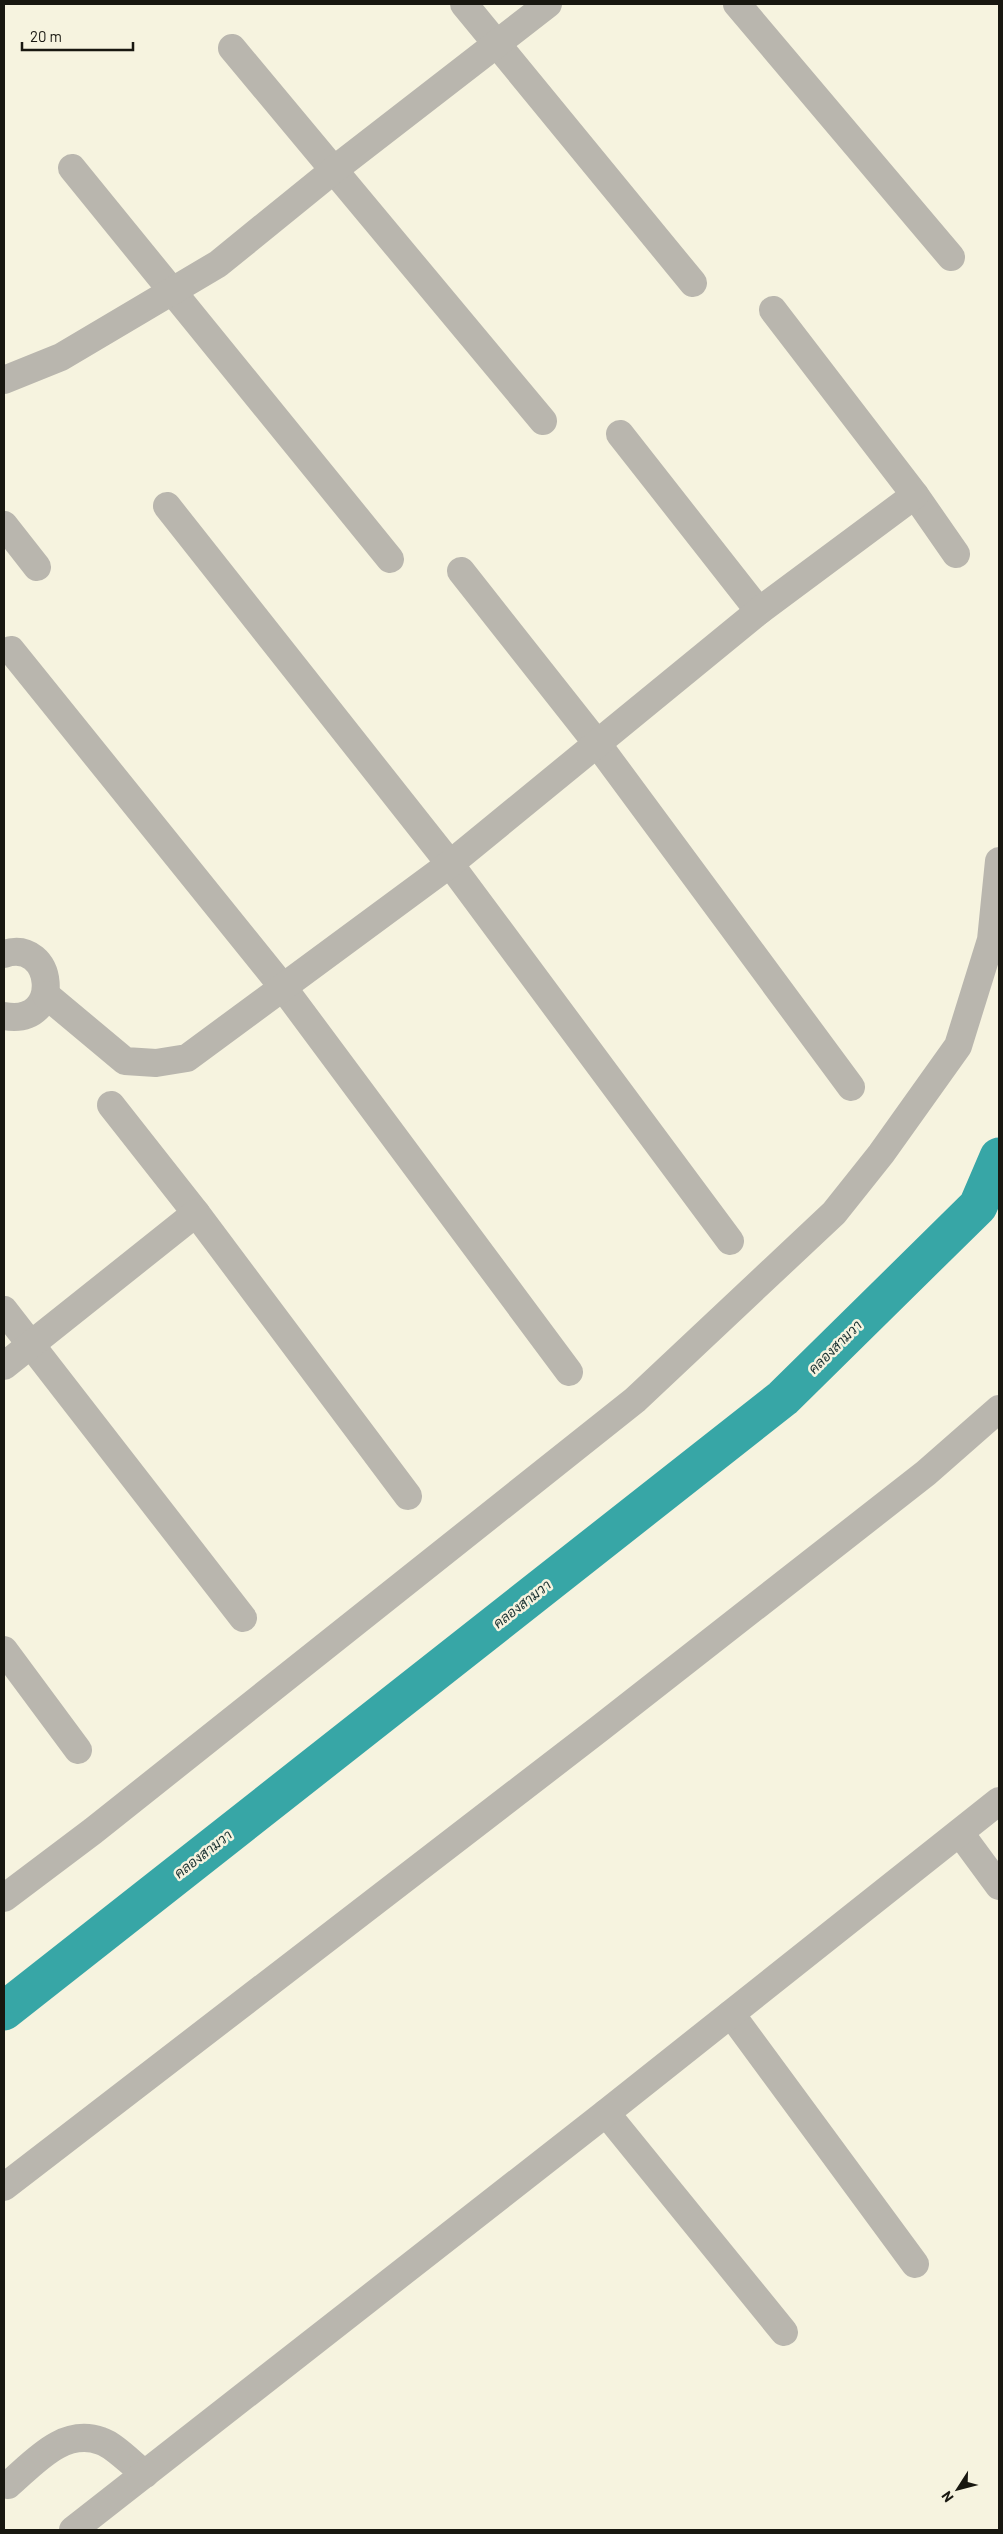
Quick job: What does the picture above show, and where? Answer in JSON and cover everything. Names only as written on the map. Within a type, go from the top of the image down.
[{"type":"street","points":[[464,4],[693,283]]},
{"type":"street","points":[[4,380],[62,357],[218,264],[335,169],[548,4]]},
{"type":"street","points":[[737,4],[951,257]]},
{"type":"street","points":[[232,48],[335,169],[543,421]]},
{"type":"street","points":[[72,168],[390,560]]},
{"type":"street","points":[[773,310],[915,495],[956,554]]},
{"type":"street","points":[[620,434],[759,611]]},
{"type":"street","points":[[46,995],[125,1061],[156,1063],[187,1058],[282,986],[450,864],[596,742],[759,611],[915,495]]},
{"type":"street","points":[[166,506],[450,864],[730,1241]]},
{"type":"street","points":[[4,525],[37,567]]},
{"type":"street","points":[[461,571],[596,742],[851,1087]]},
{"type":"street","points":[[12,650],[282,986],[569,1372]]},
{"type":"street","points":[[4,1898],[93,1832],[635,1400],[834,1213],[881,1154],[958,1046],[990,940],[999,861]]},
{"type":"street","points":[[4,1016],[16,1018],[28,1015],[39,1007],[46,995],[47,979],[40,964],[27,954],[6,950]]},
{"type":"street","points":[[111,1105],[196,1213],[408,1496]]},
{"type":"street","points":[[4,1366],[196,1213]]},
{"type":"street","points":[[4,1310],[244,1618]]},
{"type":"street","points":[[4,2187],[903,1491],[999,1409]]},
{"type":"street","points":[[4,1650],[78,1750]]},
{"type":"street","points":[[73,2530],[606,2113],[999,1801]]},
{"type":"street","points":[[960,1833],[999,1886]]},
{"type":"street","points":[[731,2014],[914,2264]]},
{"type":"street","points":[[606,2113],[784,2332]]},
{"type":"street","points":[[8,2485],[56,2444],[80,2437],[102,2441],[145,2474]]},
{"type":"waterway","name":"คลองสามวา","points":[[4,2011],[783,1398],[978,1206],[999,1157]]}]
